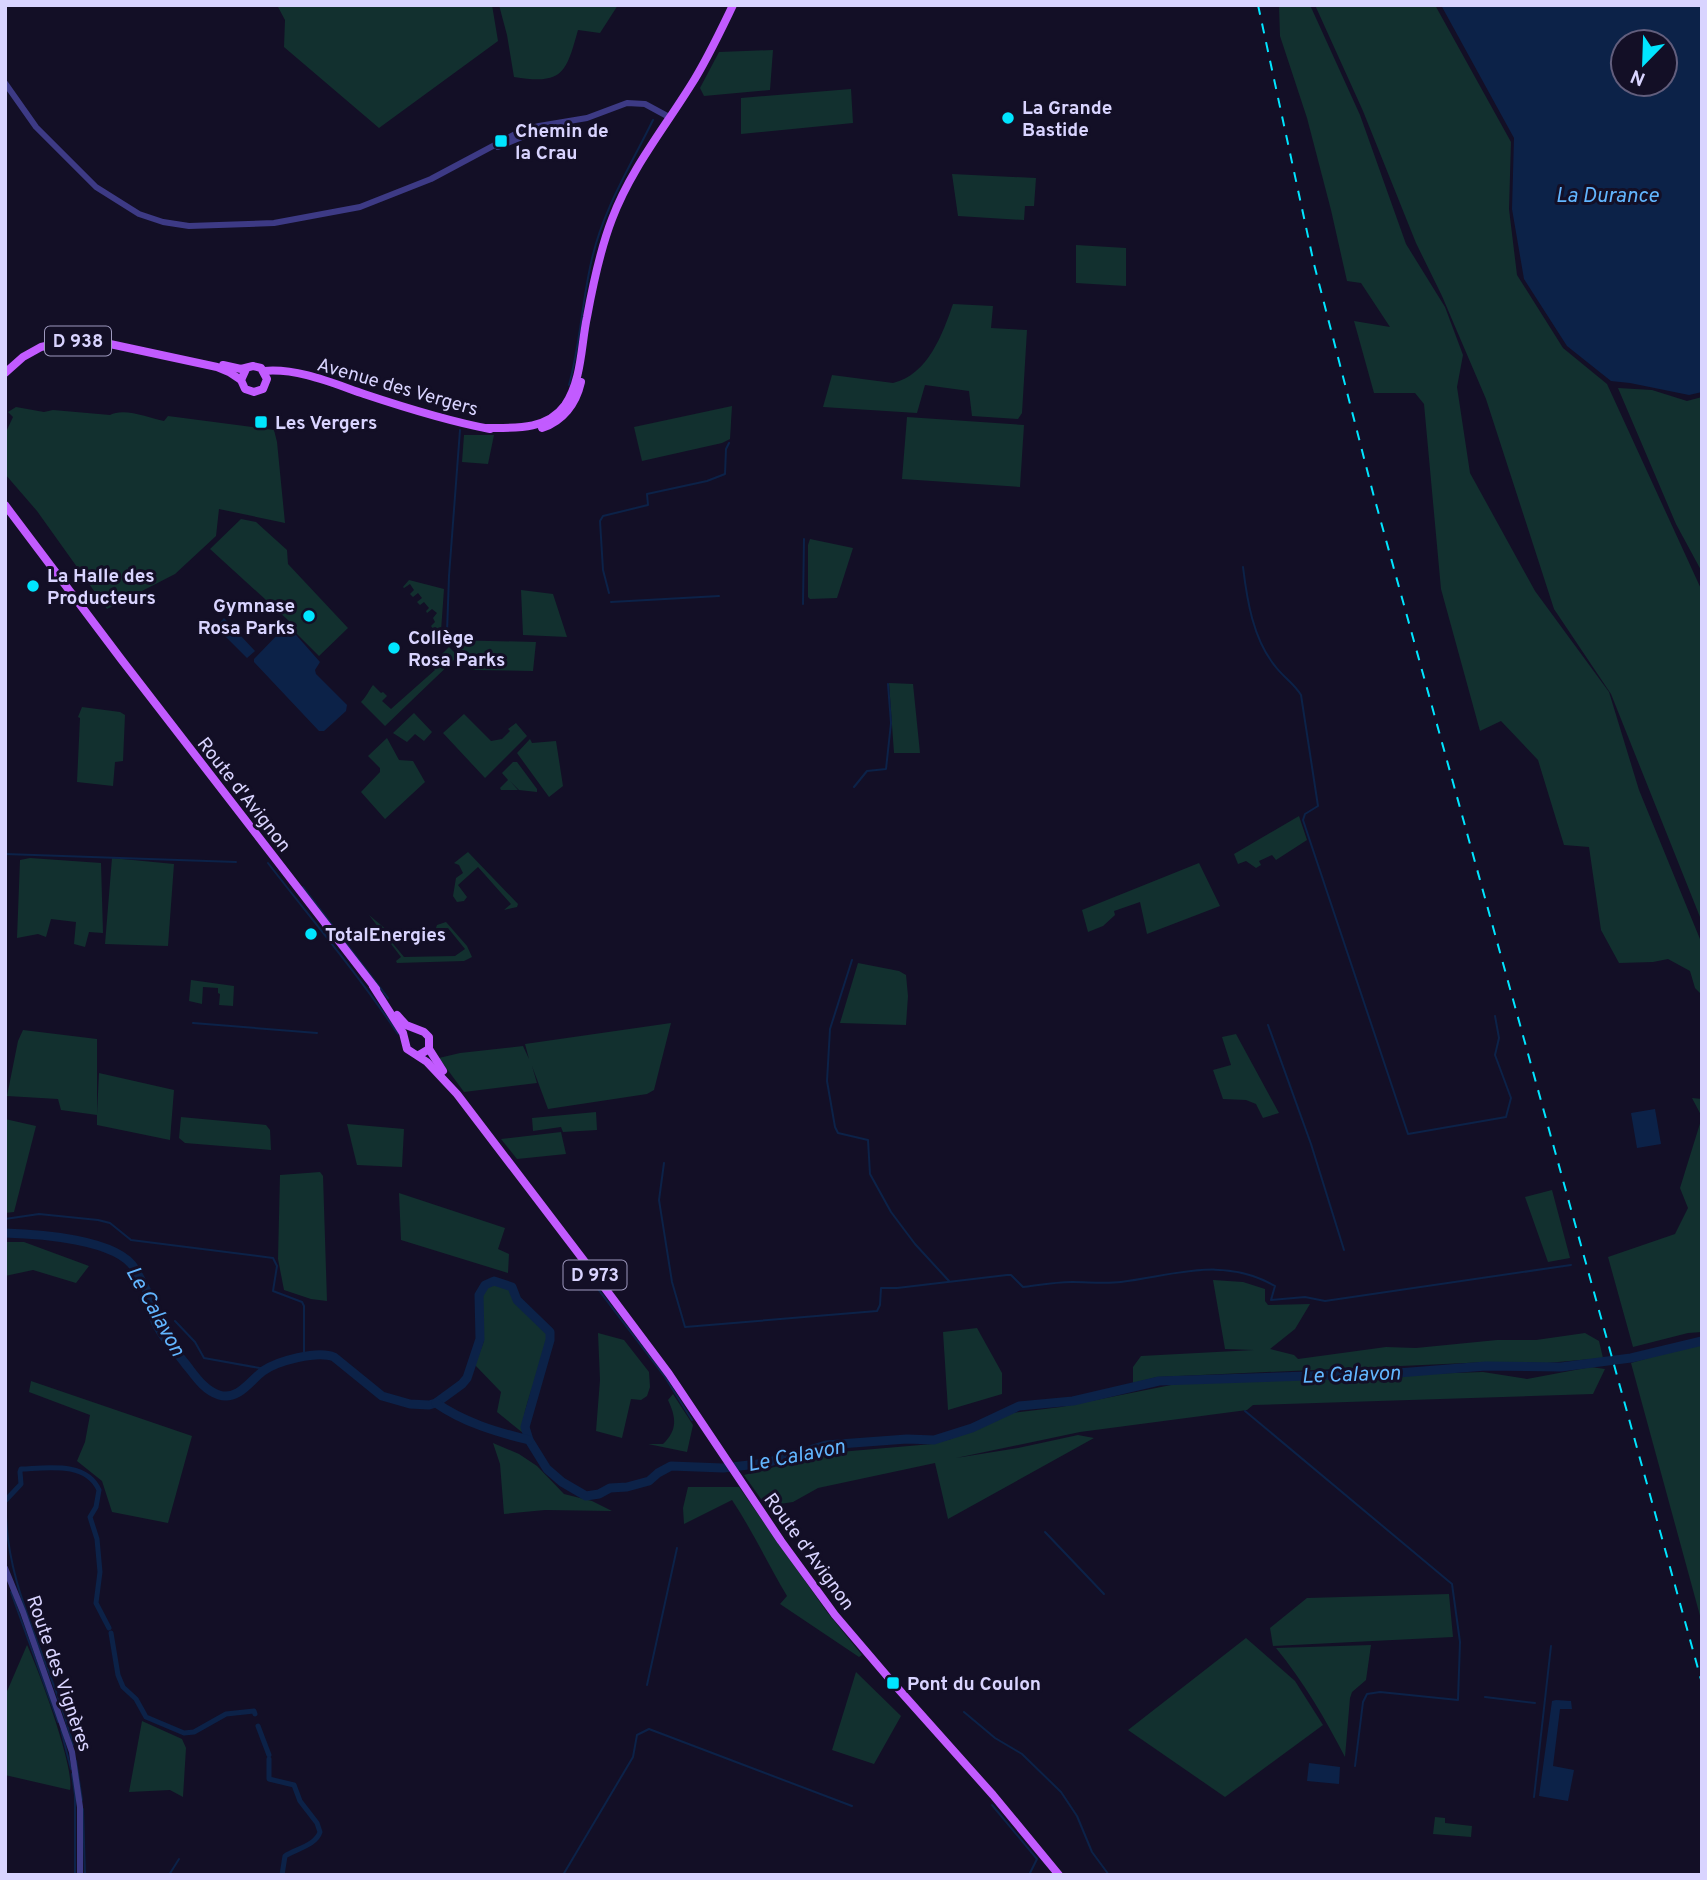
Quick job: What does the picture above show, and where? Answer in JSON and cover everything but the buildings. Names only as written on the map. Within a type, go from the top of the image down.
[{"type":"main road","name":"D 938","points":[[487,428],[529,426],[554,416],[564,407],[572,393],[601,253],[619,201],[641,160],[699,73],[733,5]]},
{"type":"main road","name":"D 938","points":[[487,428],[509,431],[536,430],[552,425],[565,415],[579,388],[591,300]]},
{"type":"main road","name":"D 938","points":[[5,373],[31,352],[61,341],[98,342],[217,367],[241,380],[245,389],[254,392],[263,389],[267,382]]},
{"type":"main road","name":"D 938","points":[[159,355],[246,369],[253,366],[264,370]]},
{"type":"main road","points":[[241,380],[246,369]]},
{"type":"main road","name":"Avenue des Vergers","points":[[264,370],[299,374],[443,419],[487,428]]},
{"type":"main road","points":[[264,370],[267,382]]},
{"type":"main road","name":"Avenue des Vergers","points":[[267,382],[278,375],[299,374]]},
{"type":"main road","name":"Route d'Avignon","points":[[5,505],[373,986],[406,1025],[416,1030]]},
{"type":"main road","name":"Route d'Avignon","points":[[373,986],[405,1039]]},
{"type":"main road","points":[[416,1030],[422,1030],[428,1035],[430,1042],[429,1049],[419,1055],[408,1052],[405,1044],[409,1033],[416,1030]]},
{"type":"main road","name":"Route d'Avignon","points":[[429,1049],[457,1094],[669,1374],[797,1564],[850,1633],[993,1795],[1059,1875]]},
{"type":"main road","name":"Route d'Avignon","points":[[419,1055],[457,1094]]},
{"type":"street","points":[[5,83],[36,127],[96,187],[139,214],[173,224],[193,226],[263,224],[340,212],[405,190],[486,151],[552,124],[587,118],[631,102],[645,104],[669,117]]},
{"type":"street","name":"Route des Vignères","points":[[5,1568],[72,1752],[80,1807],[80,1875]]},
{"type":"green space","points":[[277,5],[492,5],[498,41],[379,128],[284,47],[285,20]]},
{"type":"green space","points":[[499,5],[618,5],[600,33],[578,30],[570,57],[560,73],[543,79],[530,79],[514,77]]},
{"type":"green space","points":[[1279,5],[1310,5],[1360,115],[1406,244],[1445,307],[1463,355],[1457,387],[1470,473],[1535,591],[1609,692],[1639,790],[1702,944],[1702,995],[1695,988],[1690,971],[1668,959],[1619,963],[1601,930],[1589,847],[1564,845],[1538,760],[1501,721],[1480,731],[1441,589],[1424,404],[1415,393],[1374,393],[1354,321],[1390,327],[1361,283],[1347,281],[1307,118],[1280,36]]},
{"type":"green space","points":[[1315,5],[1435,5],[1511,142],[1509,209],[1517,275],[1563,348],[1607,384],[1702,591],[1702,922],[1611,694],[1554,609],[1486,399],[1416,243],[1363,111]]},
{"type":"green space","points":[[773,50],[770,90],[704,96],[700,88],[719,52]]},
{"type":"green space","points":[[851,89],[853,123],[741,134],[741,98]]},
{"type":"green space","points":[[952,174],[1036,178],[1034,206],[1025,206],[1024,220],[958,216]]},
{"type":"green space","points":[[1076,245],[1126,248],[1126,286],[1076,283]]},
{"type":"green space","points":[[953,304],[993,306],[991,328],[1027,330],[1022,413],[1018,419],[972,416],[969,391],[925,385],[917,413],[823,407],[832,375],[893,383],[916,371],[939,340]]},
{"type":"green space","points":[[1618,388],[1652,390],[1687,401],[1702,397],[1702,572],[1676,524]]},
{"type":"green space","points":[[732,406],[730,439],[642,461],[634,427]]},
{"type":"green space","points":[[16,407],[44,412],[53,410],[110,415],[122,412],[164,421],[168,416],[274,430],[285,523],[219,509],[216,536],[175,574],[107,609],[37,511],[5,474],[5,434],[13,417],[8,412]]},
{"type":"green space","points":[[907,417],[1024,425],[1020,487],[902,479]]},
{"type":"green space","points":[[464,435],[494,435],[488,464],[462,462]]},
{"type":"green space","points":[[241,519],[256,522],[287,550],[288,564],[348,628],[319,656],[287,624],[289,621],[210,549]]},
{"type":"green space","points":[[810,539],[853,548],[837,598],[808,597]]},
{"type":"green space","points":[[409,580],[444,589],[441,631],[437,634],[431,626],[437,613],[432,609],[427,613],[429,608],[424,602],[420,605],[417,602],[422,598],[418,593],[413,597],[410,594],[414,590],[410,584],[403,587]]},
{"type":"green space","points":[[521,590],[553,594],[567,637],[523,635]]},
{"type":"green space","points":[[449,640],[536,642],[533,671],[475,670]]},
{"type":"green space","points":[[449,647],[458,656],[385,726],[361,702],[373,685],[387,696],[382,701],[391,709],[435,670],[431,665]]},
{"type":"green space","points":[[889,683],[913,684],[920,753],[894,753]]},
{"type":"green space","points":[[82,707],[125,715],[123,761],[115,762],[113,786],[77,782],[78,717]]},
{"type":"green space","points":[[414,713],[432,732],[424,741],[415,734],[407,742],[393,733]]},
{"type":"green space","points":[[464,714],[491,741],[502,739],[516,723],[527,736],[485,778],[443,733]]},
{"type":"green space","points":[[387,738],[399,760],[413,761],[425,782],[385,819],[361,792],[380,772],[380,768],[368,756]]},
{"type":"green space","points":[[530,739],[532,743],[556,741],[563,786],[549,797],[517,753]]},
{"type":"green space","points":[[513,762],[517,762],[537,792],[519,790],[510,781],[518,790],[501,790],[508,780],[502,773]]},
{"type":"green space","points":[[1299,816],[1307,840],[1276,860],[1272,855],[1259,861],[1261,865],[1256,868],[1246,861],[1238,864],[1234,854]]},
{"type":"green space","points":[[468,852],[518,904],[517,907],[504,910],[511,904],[478,867],[458,885],[467,897],[464,901],[457,902],[453,896],[456,878],[463,873],[459,865],[454,863]]},
{"type":"green space","points":[[30,858],[101,863],[103,933],[89,932],[85,947],[74,944],[76,922],[51,919],[46,937],[38,934],[17,938],[20,860]]},
{"type":"green space","points":[[112,858],[174,864],[168,946],[105,944]]},
{"type":"green space","points":[[1199,863],[1220,906],[1147,934],[1140,902],[1114,911],[1115,915],[1103,926],[1088,932],[1082,910]]},
{"type":"green space","points":[[369,915],[388,931],[390,940],[404,957],[455,956],[465,949],[448,928],[436,928],[446,922],[467,946],[472,957],[464,961],[397,963],[401,957]]},
{"type":"green space","points":[[858,963],[899,971],[906,975],[906,1025],[840,1023]]},
{"type":"green space","points":[[191,980],[234,986],[233,1006],[219,1005],[218,988],[203,987],[202,1004],[189,1001]]},
{"type":"green space","points":[[671,1023],[654,1090],[647,1094],[548,1109],[532,1066],[537,1083],[464,1092],[439,1058],[523,1046],[529,1059],[525,1044]]},
{"type":"green space","points":[[23,1030],[97,1039],[97,1114],[99,1073],[174,1090],[170,1140],[97,1125],[97,1115],[61,1110],[58,1099],[7,1096],[18,1041]]},
{"type":"green space","points":[[1236,1034],[1279,1113],[1263,1118],[1256,1104],[1246,1100],[1223,1099],[1213,1070],[1231,1065],[1222,1037]]},
{"type":"green space","points":[[1692,1098],[1702,1099],[1702,1117]]},
{"type":"green space","points":[[596,1112],[597,1130],[563,1132],[561,1127],[533,1131],[532,1118]]},
{"type":"green space","points":[[181,1117],[266,1125],[270,1130],[271,1150],[185,1143],[179,1138]]},
{"type":"green space","points":[[1702,1117],[1702,1332],[1633,1347],[1608,1257],[1675,1234],[1688,1208],[1680,1188]]},
{"type":"green space","points":[[5,1119],[36,1126],[14,1212],[5,1213]]},
{"type":"green space","points":[[347,1124],[404,1129],[402,1167],[357,1165]]},
{"type":"green space","points":[[561,1132],[566,1154],[517,1159],[501,1139]]},
{"type":"green space","points":[[320,1172],[323,1176],[327,1301],[284,1290],[278,1259],[280,1175]]},
{"type":"green space","points":[[1552,1190],[1570,1258],[1548,1262],[1525,1197]]},
{"type":"green space","points":[[399,1193],[505,1228],[498,1249],[509,1254],[508,1273],[401,1240]]},
{"type":"green space","points":[[5,1242],[24,1242],[89,1266],[76,1283],[33,1270],[5,1276]]},
{"type":"green space","points":[[1213,1280],[1243,1282],[1265,1289],[1265,1301],[1268,1305],[1310,1304],[1295,1329],[1270,1349],[1294,1355],[1298,1359],[1386,1347],[1416,1348],[1497,1340],[1536,1340],[1585,1333],[1599,1341],[1603,1358],[1547,1363],[1488,1362],[1157,1377],[1133,1383],[1133,1367],[1141,1356],[1254,1350],[1225,1349]]},
{"type":"green space","points":[[495,1284],[510,1289],[514,1302],[546,1333],[544,1352],[523,1421],[523,1433],[497,1412],[501,1392],[475,1365],[484,1341],[482,1296],[486,1287]]},
{"type":"green space","points":[[977,1328],[1002,1373],[1002,1394],[948,1410],[943,1332]]},
{"type":"green space","points":[[598,1333],[624,1340],[649,1372],[650,1387],[647,1396],[641,1400],[631,1399],[622,1438],[596,1431],[600,1380]]},
{"type":"green space","points":[[1702,1345],[1702,1623],[1631,1363]]},
{"type":"green space","points":[[1591,1367],[1605,1369],[1593,1394],[1253,1405],[1247,1410],[1080,1432],[956,1458],[1078,1435],[1094,1438],[948,1519],[935,1463],[818,1488],[793,1502],[766,1506],[744,1475],[828,1453],[932,1444],[951,1439],[1012,1413],[1061,1407],[1186,1382],[1483,1372],[1527,1379]]},
{"type":"green space","points":[[31,1381],[192,1436],[168,1523],[112,1512],[102,1481],[77,1461],[85,1442],[90,1415],[29,1392]]},
{"type":"green space","points":[[673,1394],[693,1425],[687,1452],[648,1444],[663,1444],[671,1434],[674,1418],[668,1400]]},
{"type":"green space","points":[[493,1443],[519,1454],[537,1466],[564,1494],[592,1501],[612,1511],[545,1510],[504,1514],[500,1464]]},
{"type":"green space","points":[[688,1487],[739,1487],[827,1612],[862,1655],[859,1657],[780,1604],[787,1596],[732,1500],[684,1524],[683,1508]]},
{"type":"green space","points":[[1449,1594],[1453,1637],[1273,1646],[1270,1628],[1307,1598]]},
{"type":"green space","points":[[1246,1638],[1295,1681],[1323,1725],[1225,1797],[1128,1730]]},
{"type":"green space","points":[[27,1645],[47,1695],[61,1741],[67,1762],[70,1790],[5,1775],[5,1696]]},
{"type":"green space","points":[[1371,1645],[1366,1680],[1352,1692],[1350,1698],[1345,1757],[1313,1700],[1276,1648]]},
{"type":"green space","points":[[856,1672],[901,1716],[874,1764],[832,1750]]},
{"type":"green space","points":[[142,1721],[182,1739],[186,1748],[183,1797],[170,1790],[129,1792]]},
{"type":"green space","points":[[1435,1817],[1445,1818],[1445,1823],[1472,1826],[1471,1837],[1433,1834]]},
{"type":"water","name":"La Durance","points":[[1441,5],[1702,5],[1702,392],[1689,395],[1611,381],[1567,346],[1524,279],[1512,209],[1514,138]]},
{"type":"water","points":[[224,618],[255,651],[247,658],[216,627]]},
{"type":"water","points":[[285,627],[289,627],[320,662],[315,670],[316,674],[347,705],[346,711],[324,731],[319,731],[254,662]]},
{"type":"water","points":[[1655,1109],[1661,1144],[1637,1148],[1631,1113]]},
{"type":"water","points":[[1552,1701],[1571,1701],[1572,1709],[1560,1709],[1553,1766],[1574,1770],[1568,1801],[1539,1796]]},
{"type":"water","points":[[1309,1763],[1340,1767],[1339,1784],[1307,1781]]},
{"type":"waterway","points":[[569,385],[588,278],[602,225],[653,120]]},
{"type":"waterway","points":[[447,632],[460,430]]},
{"type":"waterway","points":[[609,593],[603,570],[600,521],[603,516],[648,505],[647,494],[707,481],[725,474],[726,449],[729,443]]},
{"type":"waterway","points":[[803,604],[804,539]]},
{"type":"waterway","points":[[1243,567],[1249,606],[1261,644],[1275,666],[1301,695],[1318,806],[1305,814],[1303,820],[1408,1134],[1506,1117],[1511,1098],[1495,1055],[1499,1038],[1495,1016]]},
{"type":"waterway","points":[[611,602],[719,596]]},
{"type":"waterway","points":[[854,787],[867,771],[886,769],[891,723],[888,684]]},
{"type":"waterway","points":[[5,854],[236,862]]},
{"type":"waterway","points":[[268,863],[398,1034]]},
{"type":"waterway","points":[[303,887],[388,998]]},
{"type":"waterway","points":[[852,960],[830,1029],[827,1081],[835,1127],[838,1133],[868,1140],[870,1174],[891,1212],[915,1244],[949,1281]]},
{"type":"waterway","points":[[193,1023],[317,1033]]},
{"type":"waterway","points":[[1268,1025],[1311,1144],[1344,1250]]},
{"type":"waterway","points":[[664,1163],[659,1200],[672,1282],[685,1327],[877,1311],[881,1288],[1007,1275],[1011,1275],[1023,1287],[1066,1282],[1115,1283],[1180,1272],[1218,1270],[1256,1277],[1275,1286],[1271,1300],[1305,1297],[1325,1301],[1571,1265]]},
{"type":"waterway","points":[[5,1219],[39,1214],[98,1220],[110,1223],[131,1240],[273,1258],[277,1266],[273,1291],[302,1302],[304,1306],[304,1355]]},
{"type":"waterway","name":"Le Calavon","points":[[5,1233],[76,1240],[112,1251],[126,1259],[147,1291],[152,1314],[163,1336],[204,1386],[213,1393],[226,1396],[238,1393],[269,1367],[287,1360],[327,1355],[334,1357],[382,1396],[410,1404],[436,1403],[467,1378],[480,1339],[479,1295],[485,1285],[494,1281],[512,1287],[517,1300],[550,1332],[525,1427],[529,1440],[547,1469],[562,1482],[586,1496],[599,1494],[610,1488],[649,1481],[671,1466],[723,1468],[766,1463],[826,1445],[907,1439],[934,1440],[972,1428],[1019,1406],[1073,1401],[1159,1381],[1398,1373],[1486,1366],[1561,1367],[1631,1358],[1702,1341]]},
{"type":"waterway","points":[[582,1268],[665,1377],[692,1420]]},
{"type":"waterway","points":[[175,1321],[195,1342],[204,1358],[265,1369]]},
{"type":"waterway","points":[[436,1403],[480,1426],[529,1440]]},
{"type":"waterway","points":[[1245,1411],[1452,1584],[1460,1642],[1458,1700],[1380,1692],[1367,1694],[1363,1702],[1355,1766]]},
{"type":"waterway","points":[[5,1501],[21,1484],[21,1469],[65,1468],[85,1474],[93,1481],[99,1490],[96,1507],[90,1517],[97,1539],[100,1572],[96,1603],[109,1628]]},
{"type":"waterway","points":[[6,1501],[12,1564],[73,1745]]},
{"type":"waterway","points":[[1045,1532],[1104,1594]]},
{"type":"waterway","points":[[647,1685],[677,1548]]},
{"type":"waterway","points":[[11,1592],[58,1722]]},
{"type":"waterway","points":[[111,1633],[118,1675],[123,1687],[136,1699],[146,1717],[184,1733],[194,1732],[226,1714],[254,1711],[255,1714]]},
{"type":"waterway","points":[[1534,1797],[1551,1646]]},
{"type":"waterway","points":[[1485,1697],[1535,1703]]},
{"type":"waterway","points":[[964,1712],[995,1738],[1022,1754],[1061,1792],[1077,1816],[1092,1852],[1109,1875]]},
{"type":"waterway","points":[[258,1726],[269,1755]]},
{"type":"waterway","points":[[563,1875],[633,1757],[637,1735],[649,1729],[852,1806]]},
{"type":"waterway","points":[[61,1730],[71,1769]]},
{"type":"waterway","points":[[269,1759],[269,1779],[294,1785],[300,1801],[317,1823],[320,1832],[310,1843],[285,1856],[282,1875]]},
{"type":"waterway","points":[[76,1761],[82,1800]]},
{"type":"waterway","points":[[72,1774],[75,1795],[75,1875]]},
{"type":"waterway","points":[[992,1805],[1037,1859],[1029,1875]]},
{"type":"waterway","points":[[83,1809],[85,1875]]},
{"type":"waterway","points":[[169,1875],[179,1859]]},
{"type":"railway","points":[[1258,5],[1314,264],[1373,493],[1702,1683]]},
{"type":"place","name":"La Grande Bastide","points":[[1008,118]]},
{"type":"place","name":"Chemin de la Crau","points":[[501,141]]},
{"type":"place","name":"Les Vergers","points":[[261,422]]},
{"type":"place","name":"La Halle des Producteurs","points":[[33,586]]},
{"type":"place","name":"Gymnase Rosa Parks","points":[[309,616]]},
{"type":"place","name":"Collège Rosa Parks","points":[[394,648]]},
{"type":"place","name":"TotalEnergies","points":[[311,934]]},
{"type":"place","name":"Pont du Coulon","points":[[893,1683]]}]
